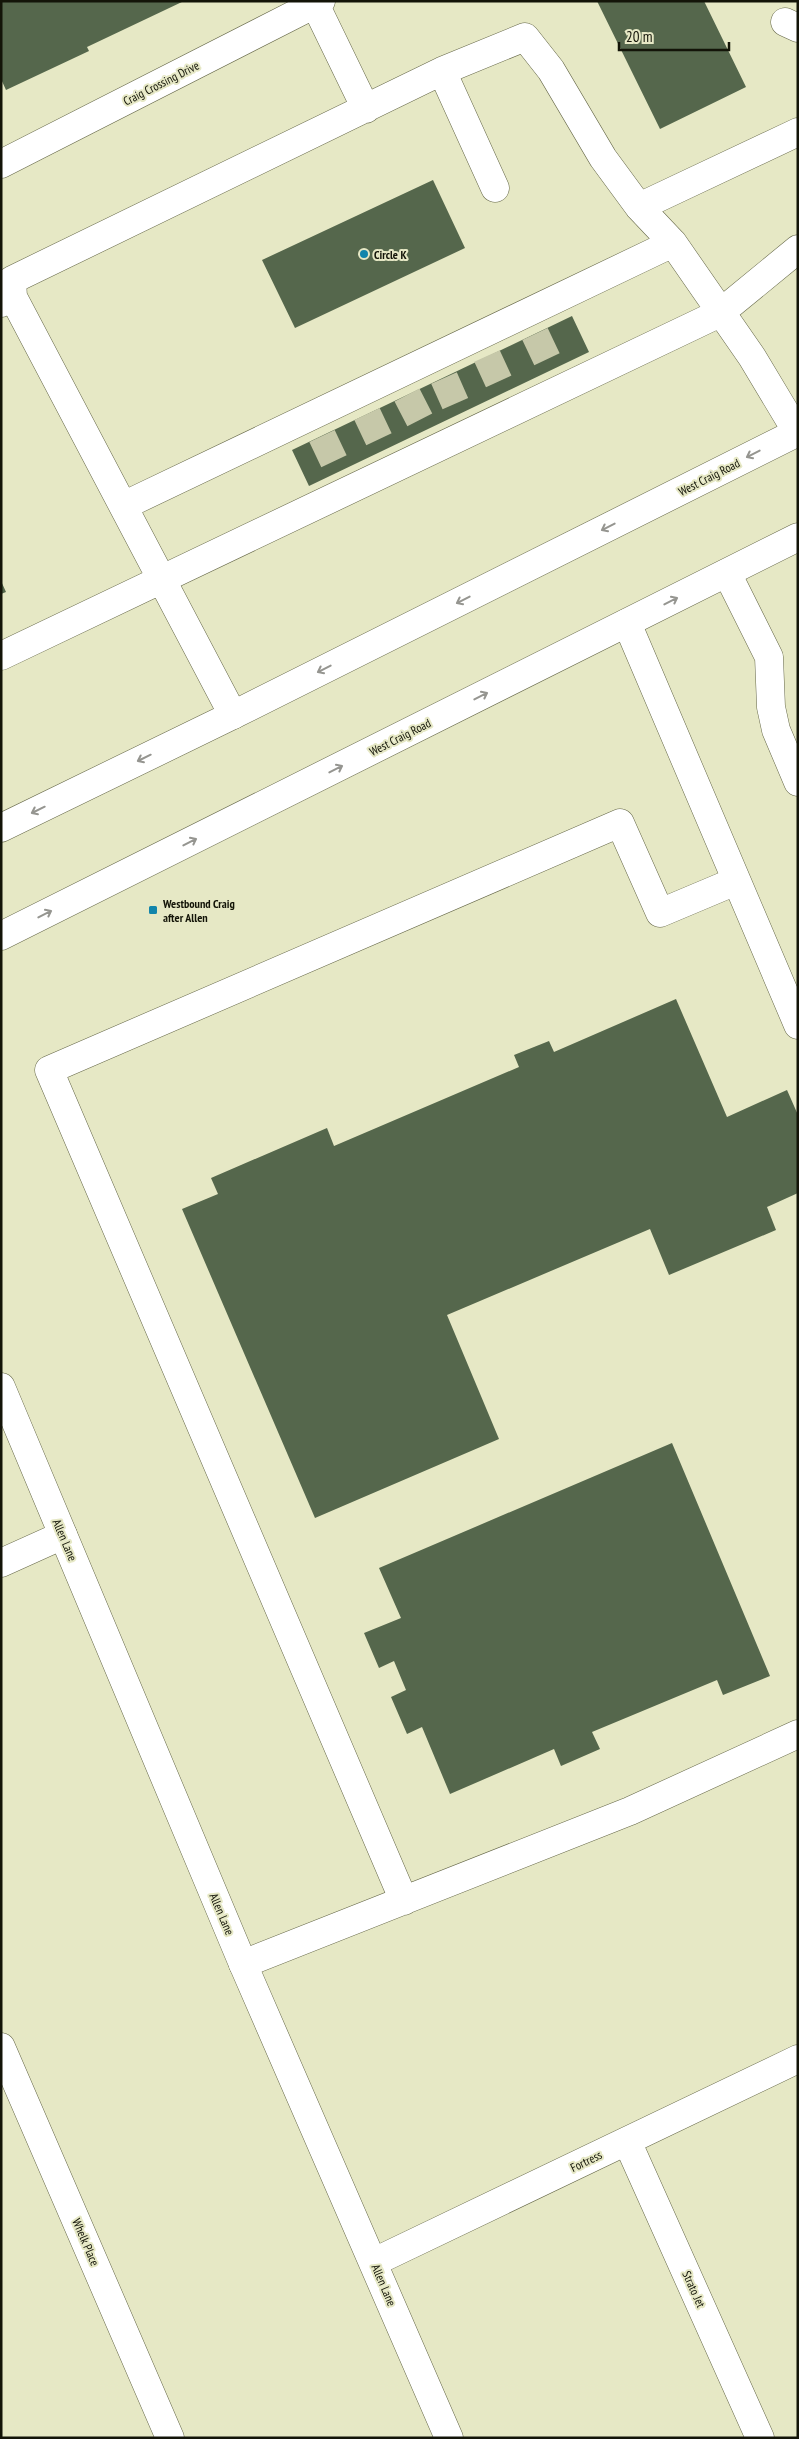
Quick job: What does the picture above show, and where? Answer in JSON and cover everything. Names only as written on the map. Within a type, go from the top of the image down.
[{"type":"main road","points":[[318,3],[366,109]]},
{"type":"main road","name":"Craig Crossing Drive","points":[[1,164],[318,3]]},
{"type":"main road","points":[[233,715],[123,506],[7,300],[12,280],[442,71],[525,38],[551,70],[603,158],[639,208],[674,243],[720,313],[752,357],[797,433]]},
{"type":"main road","points":[[442,71],[495,188]]},
{"type":"main road","points":[[639,208],[798,132]]},
{"type":"main road","points":[[123,506],[317,426],[483,347],[531,324],[674,243]]},
{"type":"main road","points":[[1,656],[162,580],[344,481],[556,379],[720,313],[798,249]]},
{"type":"main road","name":"West Craig Road","points":[[1,828],[233,715],[797,433]]},
{"type":"main road","name":"West Craig Road","points":[[1,936],[798,537]]},
{"type":"main road","points":[[727,573],[769,657],[771,707],[776,730],[798,782]]},
{"type":"main road","points":[[628,623],[798,1025]]},
{"type":"main road","points":[[404,1901],[49,1070],[620,823],[660,913],[736,881]]},
{"type":"main road","name":"Allen Lane","points":[[1,1387],[243,1964],[449,2438]]},
{"type":"main road","points":[[1,1563],[63,1535]]},
{"type":"main road","points":[[243,1964],[630,1811],[798,1734]]},
{"type":"main road","name":"Whelk Place","points":[[1,2047],[170,2438]]},
{"type":"main road","name":"Fortress","points":[[374,2262],[798,2059]]},
{"type":"main road","name":"Strato Jet","points":[[627,2141],[760,2438]]},
{"type":"building","points":[[1,1],[184,1],[87,47],[89,51],[6,90],[1,79]]},
{"type":"building","points":[[597,1],[704,1],[746,87],[660,129]]},
{"type":"building","name":"Circle K","points":[[433,180],[465,248],[295,328],[262,260]]},
{"type":"building","points":[[572,316],[589,352],[309,486],[292,450]]},
{"type":"building","points":[[1,581],[6,592],[1,594]]},
{"type":"building","points":[[676,999],[727,1117],[787,1090],[798,1115],[798,1193],[767,1207],[776,1230],[669,1275],[650,1229],[447,1315],[499,1439],[315,1518],[182,1209],[218,1194],[211,1178],[327,1128],[334,1146],[519,1067],[514,1055],[549,1041],[554,1052]]},
{"type":"building","points":[[672,1443],[770,1676],[723,1695],[717,1680],[592,1732],[600,1749],[561,1766],[554,1749],[450,1794],[422,1727],[407,1734],[391,1697],[406,1690],[394,1661],[379,1668],[364,1633],[401,1618],[379,1568]]},
{"type":"tunnel","points":[[535,334],[552,370]]},
{"type":"tunnel","points":[[487,356],[504,393]]},
{"type":"tunnel","points":[[444,378],[460,414]]},
{"type":"tunnel","points":[[407,395],[425,430]]},
{"type":"tunnel","points":[[367,414],[384,450]]},
{"type":"tunnel","points":[[322,436],[339,472]]},
{"type":"place","name":"Circle K","points":[[364,254]]},
{"type":"place","name":"Westbound Craig after Allen","points":[[153,910]]}]
